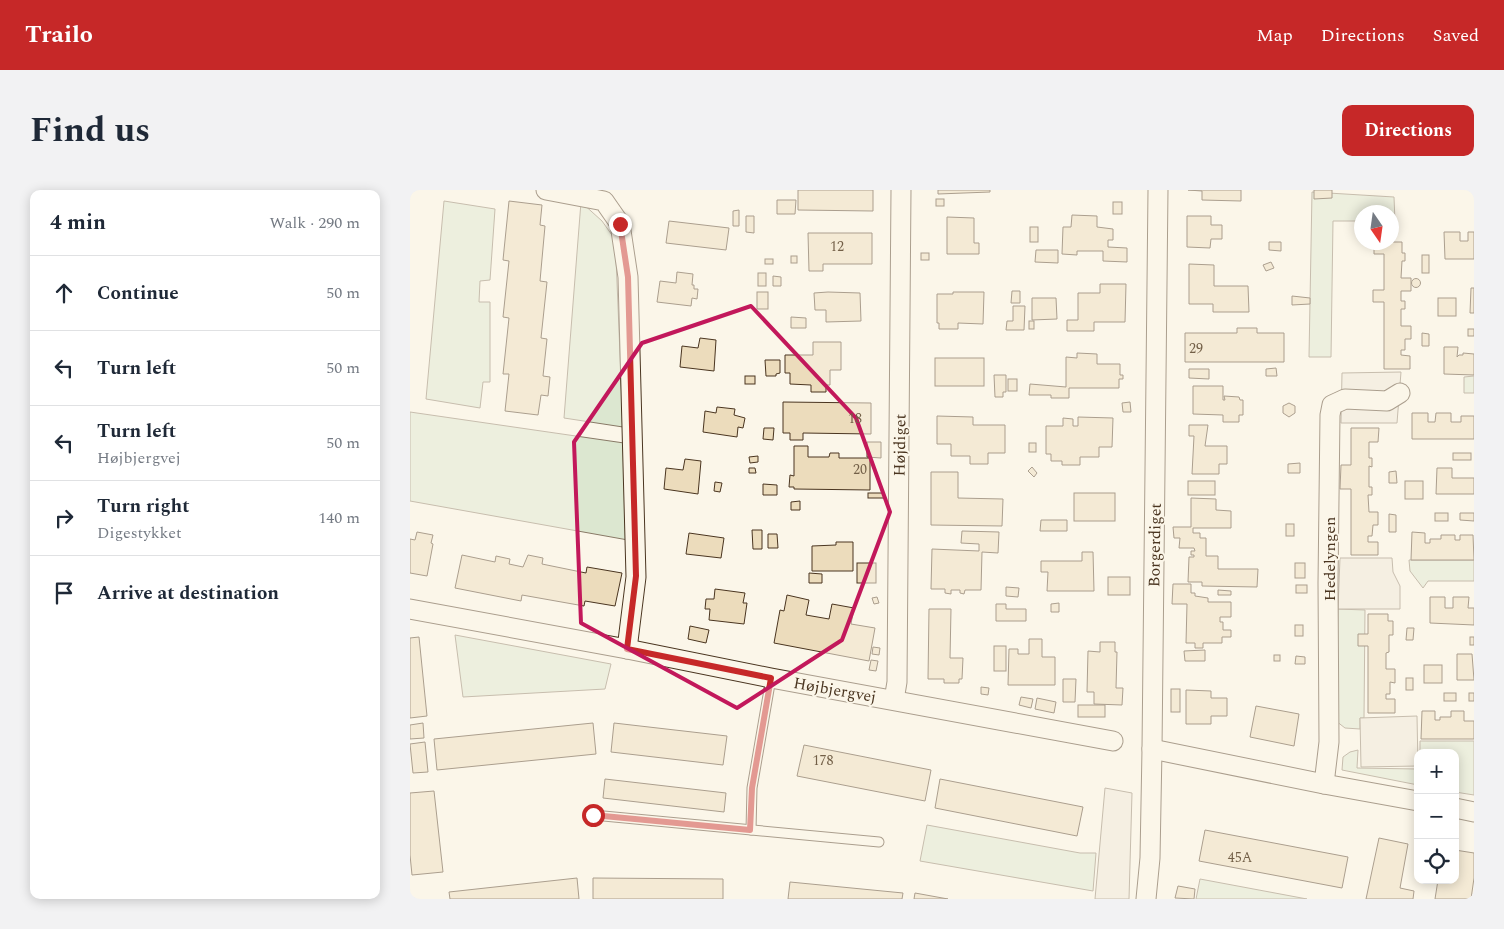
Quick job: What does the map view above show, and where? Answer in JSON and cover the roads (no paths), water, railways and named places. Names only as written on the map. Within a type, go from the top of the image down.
[{"type":"street","points":[[546,190],[604,201],[620,224],[628,277],[636,576],[627,649]]},
{"type":"street","name":"Højdiget","points":[[894,700],[897,682],[901,190]]},
{"type":"street","name":"Borgerdiget","points":[[1146,899],[1150,858],[1152,749],[1158,190]]},
{"type":"street","name":"Hedelyngen","points":[[1324,784],[1329,742],[1330,415],[1332,405],[1345,399],[1387,401],[1400,393]]},
{"type":"street","name":"Højbjergvej","points":[[410,609],[771,678],[1113,740]]},
{"type":"street","points":[[1152,749],[1414,800]]},
{"type":"street","points":[[1459,809],[1474,812]]},
{"type":"lane","points":[[750,830],[752,788],[771,678]]},
{"type":"lane","points":[[593,815],[879,842]]}]
